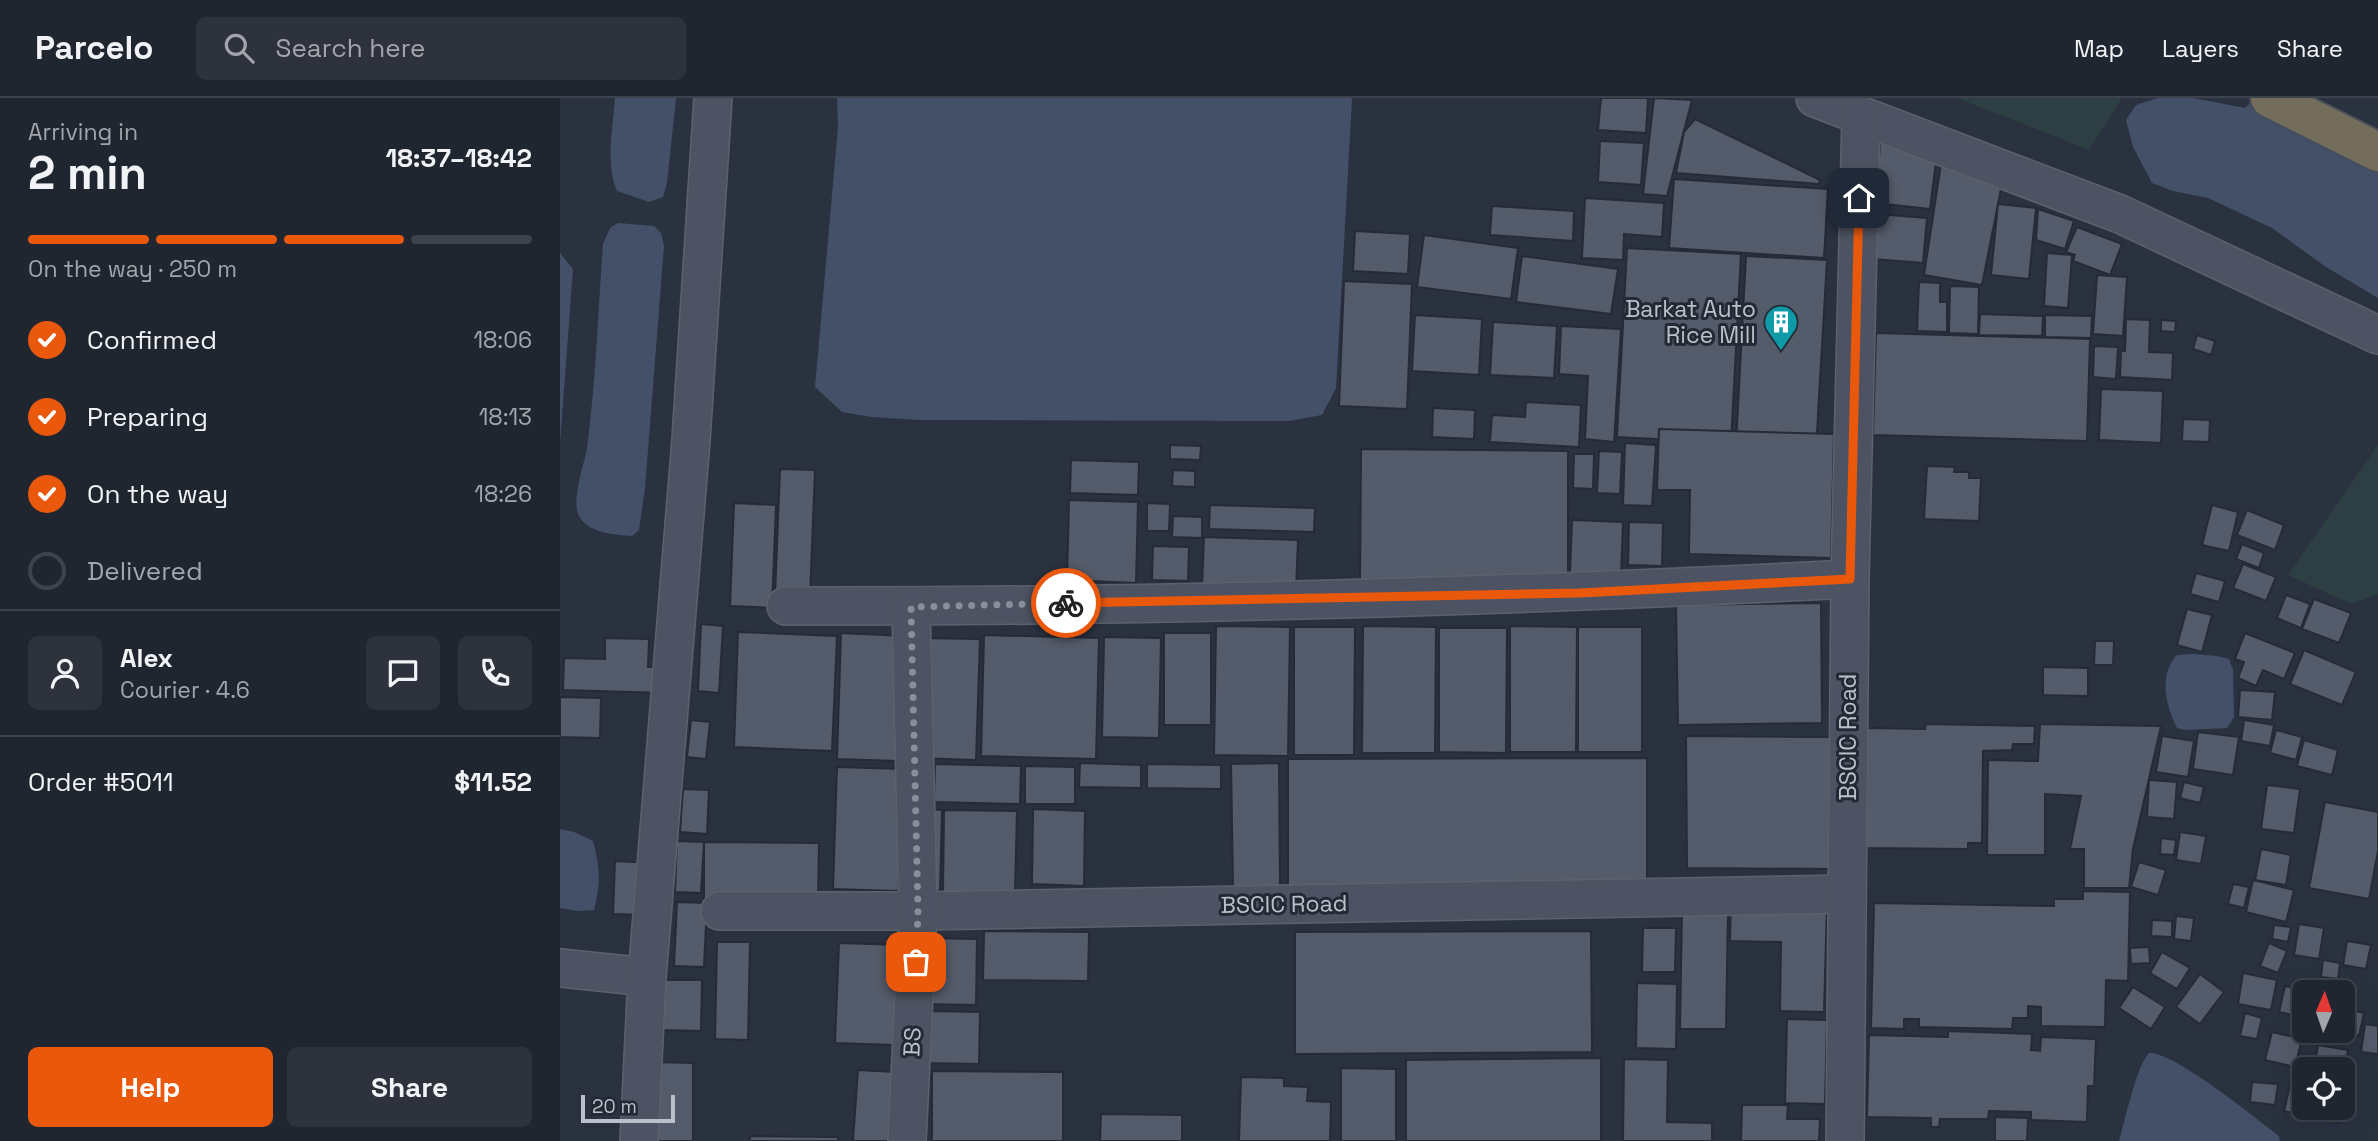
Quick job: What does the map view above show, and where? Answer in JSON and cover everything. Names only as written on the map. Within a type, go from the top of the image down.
[{"type":"highway","points":[[2270,98],[2378,152]]},
{"type":"street","points":[[639,1141],[647,977],[691,440],[713,98]]},
{"type":"street","points":[[1815,98],[2120,214],[2378,335]]},
{"type":"street","name":"BSCIC Road","points":[[1845,1141],[1850,579],[1861,116]]},
{"type":"street","points":[[786,606],[911,607],[1580,593],[1850,579]]},
{"type":"street","name":"BS","points":[[907,1141],[918,911],[911,607]]},
{"type":"street","name":"BSCIC Road","points":[[720,911],[918,911],[1847,894]]},
{"type":"street","points":[[560,968],[647,977]]},
{"type":"shaded area","points":[[1957,98],[2122,98],[2089,150]]},
{"type":"shaded area","points":[[2378,445],[2378,594],[2351,604],[2288,575]]},
{"type":"water","points":[[615,98],[676,98],[667,183],[663,197],[649,202],[617,191],[611,169]]},
{"type":"water","points":[[837,98],[1352,98],[1336,388],[1322,415],[1289,421],[919,420],[842,412],[815,387],[838,127]]},
{"type":"water","points":[[2158,98],[2193,98],[2245,108],[2255,98],[2378,156],[2378,298],[2326,267],[2272,228],[2208,198],[2173,191],[2152,183],[2133,147],[2126,120],[2136,105]]},
{"type":"water","points":[[618,223],[654,226],[661,233],[664,246],[645,488],[639,530],[632,536],[595,530],[579,516],[576,501],[590,423],[603,244],[610,228]]},
{"type":"water","points":[[560,253],[573,269],[560,443]]},
{"type":"water","points":[[2194,654],[2229,659],[2233,670],[2234,717],[2227,728],[2177,728],[2167,701],[2167,672],[2177,655]]},
{"type":"water","points":[[560,829],[593,841],[599,875],[594,910],[560,908]]},
{"type":"water","points":[[2149,1053],[2161,1055],[2195,1074],[2279,1136],[2280,1141],[2119,1141],[2135,1082]]},
{"type":"building","points":[[1601,98],[1648,98],[1646,133],[1598,130]]},
{"type":"building","points":[[1654,98],[1692,100],[1667,196],[1643,194]]},
{"type":"building","points":[[1695,119],[1820,180],[1819,184],[1676,173],[1684,132]]},
{"type":"building","points":[[1600,141],[1644,143],[1641,185],[1598,182]]},
{"type":"building","points":[[1880,143],[1936,162],[1930,209],[1876,203]]},
{"type":"building","points":[[1941,164],[2001,189],[1982,285],[1924,275]]},
{"type":"building","points":[[1674,179],[1828,189],[1824,258],[1669,248]]},
{"type":"building","points":[[1585,198],[1664,203],[1662,237],[1624,234],[1623,260],[1582,258]]},
{"type":"building","points":[[1998,204],[2036,208],[2029,279],[1991,275]]},
{"type":"building","points":[[1492,206],[1574,211],[1573,241],[1490,235]]},
{"type":"building","points":[[2038,209],[2074,221],[2065,249],[2036,240]]},
{"type":"building","points":[[1877,214],[1927,218],[1923,263],[1873,259]]},
{"type":"building","points":[[2077,227],[2122,244],[2110,275],[2073,261],[2075,255],[2066,252]]},
{"type":"building","points":[[1355,231],[1410,234],[1408,274],[1353,271]]},
{"type":"building","points":[[1424,235],[1518,248],[1511,299],[1417,287]]},
{"type":"building","points":[[1627,248],[1741,254],[1731,443],[1617,437]]},
{"type":"building","points":[[2047,253],[2072,255],[2068,308],[2044,306]]},
{"type":"building","points":[[1522,256],[1618,269],[1611,314],[1516,302]]},
{"type":"building","name":"Barkat Auto Rice Mill","points":[[1746,256],[1827,260],[1816,449],[1736,444]]},
{"type":"building","points":[[2097,275],[2127,277],[2123,336],[2093,334]]},
{"type":"building","points":[[1344,281],[1412,284],[1407,409],[1339,406]]},
{"type":"building","points":[[1919,282],[1940,283],[1940,302],[1947,302],[1947,332],[1917,331]]},
{"type":"building","points":[[1950,286],[1979,287],[1978,334],[1949,333]]},
{"type":"building","points":[[1980,314],[2043,316],[2042,336],[1979,335]]},
{"type":"building","points":[[1415,315],[1482,319],[1479,375],[1412,371]]},
{"type":"building","points":[[2045,315],[2092,316],[2091,338],[2045,337]]},
{"type":"building","points":[[2126,319],[2150,320],[2149,352],[2173,353],[2172,380],[2120,377],[2121,351],[2125,351]]},
{"type":"building","points":[[2161,320],[2176,321],[2175,332],[2161,331]]},
{"type":"building","points":[[1493,322],[1557,326],[1554,378],[1490,375]]},
{"type":"building","points":[[1561,326],[1621,329],[1614,442],[1585,439],[1588,376],[1559,374]]},
{"type":"building","points":[[1876,333],[2090,339],[2087,441],[1873,435]]},
{"type":"building","points":[[2197,335],[2215,341],[2211,355],[2193,349]]},
{"type":"building","points":[[2094,346],[2118,347],[2116,379],[2093,377]]},
{"type":"building","points":[[2101,389],[2163,391],[2161,443],[2099,440]]},
{"type":"building","points":[[1526,402],[1581,405],[1579,447],[1490,442],[1492,415],[1525,417]]},
{"type":"building","points":[[1433,408],[1475,410],[1474,439],[1432,437]]},
{"type":"building","points":[[2183,419],[2210,420],[2209,442],[2182,441]]},
{"type":"building","points":[[1659,429],[1834,434],[1831,558],[1689,554],[1690,490],[1657,490]]},
{"type":"building","points":[[1625,443],[1656,445],[1652,506],[1623,505]]},
{"type":"building","points":[[1170,445],[1201,446],[1200,460],[1170,459]]},
{"type":"building","points":[[1361,449],[1568,451],[1568,587],[1360,586]]},
{"type":"building","points":[[1599,451],[1622,452],[1620,494],[1597,493]]},
{"type":"building","points":[[1574,454],[1594,454],[1593,489],[1573,488]]},
{"type":"building","points":[[1071,460],[1139,462],[1138,495],[1070,493]]},
{"type":"building","points":[[1927,466],[1955,467],[1954,472],[1969,472],[1969,478],[1981,478],[1979,521],[1924,519]]},
{"type":"building","points":[[780,469],[815,470],[810,597],[775,596]]},
{"type":"building","points":[[1173,470],[1195,471],[1195,487],[1172,486]]},
{"type":"building","points":[[1069,500],[1138,502],[1136,583],[1067,580]]},
{"type":"building","points":[[734,503],[776,505],[772,608],[730,606]]},
{"type":"building","points":[[1147,503],[1170,504],[1169,531],[1147,531]]},
{"type":"building","points":[[1210,505],[1315,508],[1314,532],[1209,529]]},
{"type":"building","points":[[2212,505],[2238,512],[2229,551],[2202,545]]},
{"type":"building","points":[[2247,510],[2284,525],[2275,550],[2237,535]]},
{"type":"building","points":[[1173,516],[1202,517],[1202,538],[1172,537]]},
{"type":"building","points":[[1572,520],[1623,522],[1621,577],[1570,574]]},
{"type":"building","points":[[1629,522],[1663,523],[1662,566],[1628,565]]},
{"type":"building","points":[[1204,537],[1298,540],[1296,589],[1202,586]]},
{"type":"building","points":[[2242,544],[2264,553],[2259,568],[2236,559]]},
{"type":"building","points":[[1153,546],[1189,547],[1188,581],[1152,580]]},
{"type":"building","points":[[2243,564],[2276,577],[2266,601],[2233,588]]},
{"type":"building","points":[[2196,573],[2225,581],[2219,602],[2190,594]]},
{"type":"building","points":[[2286,595],[2310,604],[2301,628],[2277,618]]},
{"type":"building","points":[[2314,599],[2351,613],[2339,643],[2302,629]]},
{"type":"building","points":[[1821,603],[1822,723],[1678,725],[1676,605]]},
{"type":"building","points":[[2187,609],[2212,615],[2202,652],[2177,645]]},
{"type":"building","points":[[701,624],[723,626],[719,693],[698,691]]},
{"type":"building","points":[[1216,626],[1290,627],[1288,756],[1214,755]]},
{"type":"building","points":[[1363,626],[1436,627],[1435,753],[1362,753]]},
{"type":"building","points":[[1510,626],[1577,627],[1576,752],[1510,752]]},
{"type":"building","points":[[1294,627],[1355,627],[1354,755],[1294,755]]},
{"type":"building","points":[[1578,627],[1642,627],[1642,752],[1578,752]]},
{"type":"building","points":[[1439,628],[1507,628],[1506,753],[1439,752]]},
{"type":"building","points":[[738,632],[837,636],[832,751],[734,747]]},
{"type":"building","points":[[841,633],[903,636],[898,761],[837,759]]},
{"type":"building","points":[[1164,633],[1211,633],[1211,725],[1164,725]]},
{"type":"building","points":[[2245,633],[2295,653],[2284,679],[2263,670],[2256,686],[2238,678],[2244,662],[2235,659]]},
{"type":"building","points":[[984,635],[1099,638],[1096,759],[981,756]]},
{"type":"building","points":[[1104,637],[1161,638],[1159,738],[1102,737]]},
{"type":"building","points":[[605,638],[649,639],[648,667],[665,667],[664,693],[563,690],[564,658],[605,659]]},
{"type":"building","points":[[918,638],[980,639],[976,760],[915,758]]},
{"type":"building","points":[[2095,641],[2114,641],[2113,665],[2094,665]]},
{"type":"building","points":[[2304,650],[2356,672],[2342,705],[2290,684]]},
{"type":"building","points":[[2043,667],[2088,668],[2088,696],[2043,695]]},
{"type":"building","points":[[2240,690],[2275,692],[2272,720],[2238,717]]},
{"type":"building","points":[[560,697],[601,698],[600,738],[560,737]]},
{"type":"building","points":[[691,720],[710,722],[706,759],[687,757]]},
{"type":"building","points":[[2244,720],[2274,725],[2270,746],[2241,741]]},
{"type":"building","points":[[1926,724],[2035,726],[2034,744],[2013,744],[2012,750],[1983,751],[1982,843],[1968,843],[1968,849],[1865,848],[1866,728],[1925,729]]},
{"type":"building","points":[[2040,724],[2161,726],[2133,849],[2129,888],[2084,888],[2084,849],[2070,849],[2081,796],[2045,794],[2045,855],[1987,855],[1988,760],[2038,761]]},
{"type":"building","points":[[2276,730],[2302,737],[2296,760],[2270,753]]},
{"type":"building","points":[[2198,732],[2239,737],[2233,775],[2193,769]]},
{"type":"building","points":[[1686,736],[1833,737],[1833,869],[1687,868]]},
{"type":"building","points":[[2162,736],[2194,741],[2188,777],[2156,772]]},
{"type":"building","points":[[2304,740],[2338,750],[2332,775],[2297,766]]},
{"type":"building","points":[[1647,758],[1647,893],[1288,894],[1288,759]]},
{"type":"building","points":[[1080,763],[1141,765],[1141,788],[1079,787]]},
{"type":"building","points":[[1279,763],[1280,887],[1233,887],[1231,764]]},
{"type":"building","points":[[935,764],[1021,766],[1020,804],[934,802]]},
{"type":"building","points":[[1147,764],[1221,765],[1221,789],[1147,788]]},
{"type":"building","points":[[1025,766],[1075,767],[1075,804],[1025,804]]},
{"type":"building","points":[[837,767],[903,769],[898,891],[833,889]]},
{"type":"building","points":[[2149,780],[2177,782],[2174,819],[2147,817]]},
{"type":"building","points":[[2184,782],[2204,787],[2200,803],[2180,798]]},
{"type":"building","points":[[2267,785],[2300,789],[2294,833],[2261,829]]},
{"type":"building","points":[[683,789],[709,790],[707,834],[680,832]]},
{"type":"building","points":[[2325,802],[2378,812],[2378,851],[2369,899],[2309,888]]},
{"type":"building","points":[[924,809],[942,810],[940,891],[922,890]]},
{"type":"building","points":[[1033,809],[1085,811],[1084,886],[1032,884]]},
{"type":"building","points":[[944,810],[1017,811],[1015,893],[943,892]]},
{"type":"building","points":[[2180,832],[2206,836],[2201,864],[2176,860]]},
{"type":"building","points":[[2161,838],[2176,840],[2174,855],[2160,854]]},
{"type":"building","points":[[677,841],[704,842],[701,893],[675,892]]},
{"type":"building","points":[[704,842],[819,843],[818,900],[704,899]]},
{"type":"building","points":[[2261,849],[2291,855],[2286,885],[2255,880]]},
{"type":"building","points":[[615,861],[651,863],[648,915],[613,914]]},
{"type":"building","points":[[2139,862],[2166,870],[2158,895],[2131,887]]},
{"type":"building","points":[[2253,880],[2294,890],[2286,922],[2246,912]]},
{"type":"building","points":[[2233,884],[2249,887],[2244,908],[2228,904]]},
{"type":"building","points":[[2083,891],[2130,892],[2128,981],[2106,980],[2105,1027],[2041,1026],[2041,1007],[2028,1006],[2028,1018],[2013,1018],[2012,1029],[1919,1027],[1919,1019],[1904,1019],[1904,1029],[1871,1028],[1874,903],[2054,906],[2054,899],[2083,899]]},
{"type":"building","points":[[677,902],[707,903],[704,967],[674,966]]},
{"type":"building","points":[[1731,902],[1827,905],[1824,1012],[1780,1011],[1781,942],[1730,941]]},
{"type":"building","points":[[1682,909],[1728,910],[1726,1029],[1680,1029]]},
{"type":"building","points":[[2176,916],[2194,918],[2191,941],[2174,939]]},
{"type":"building","points":[[2152,920],[2172,921],[2172,937],[2151,936]]},
{"type":"building","points":[[2299,924],[2324,928],[2319,959],[2294,955]]},
{"type":"building","points":[[2274,925],[2291,927],[2288,942],[2272,939]]},
{"type":"building","points":[[1643,928],[1676,928],[1675,972],[1642,972]]},
{"type":"building","points":[[984,931],[1089,932],[1088,981],[983,980]]},
{"type":"building","points":[[1591,931],[1592,1052],[1295,1054],[1295,932]]},
{"type":"building","points":[[925,938],[977,939],[976,1005],[924,1004]]},
{"type":"building","points":[[2347,941],[2371,945],[2366,969],[2343,965]]},
{"type":"building","points":[[717,942],[750,942],[748,1040],[715,1039]]},
{"type":"building","points":[[839,943],[900,945],[896,1045],[835,1043]]},
{"type":"building","points":[[2269,943],[2287,951],[2278,973],[2260,966]]},
{"type":"building","points":[[2149,947],[2150,963],[2131,964],[2130,948]]},
{"type":"building","points":[[2162,952],[2190,968],[2177,989],[2150,973]]},
{"type":"building","points":[[2323,960],[2340,963],[2338,979],[2321,977]]},
{"type":"building","points":[[2243,973],[2277,980],[2271,1010],[2238,1004]]},
{"type":"building","points":[[2200,974],[2224,992],[2200,1024],[2176,1007]]},
{"type":"building","points":[[665,980],[702,980],[701,1031],[663,1030]]},
{"type":"building","points":[[1637,983],[1677,984],[1676,1049],[1636,1048]]},
{"type":"building","points":[[2285,986],[2292,988],[2292,1015],[2279,1012]]},
{"type":"building","points":[[2133,987],[2165,1007],[2151,1029],[2119,1008]]},
{"type":"building","points":[[929,1011],[980,1012],[979,1064],[928,1063]]},
{"type":"building","points":[[2356,1011],[2364,1013],[2359,1036],[2356,1035]]},
{"type":"building","points":[[2245,1013],[2262,1018],[2257,1039],[2240,1036]]},
{"type":"building","points":[[1787,1019],[1827,1020],[1825,1104],[1785,1103]]},
{"type":"building","points":[[2365,1024],[2378,1026],[2378,1054],[2361,1052]]},
{"type":"building","points":[[1948,1031],[2032,1034],[2031,1050],[2040,1051],[2041,1037],[2096,1039],[2094,1086],[2088,1086],[2087,1122],[2031,1120],[2031,1112],[1989,1111],[1988,1119],[1940,1119],[1939,1127],[1931,1127],[1931,1118],[1867,1117],[1869,1035],[1948,1037]]},
{"type":"building","points":[[2272,1032],[2292,1037],[2292,1043],[2301,1043],[2298,1057],[2292,1057],[2292,1066],[2265,1060]]},
{"type":"building","points":[[2318,1045],[2348,1050],[2347,1057],[2316,1057]]},
{"type":"building","points":[[1601,1058],[1601,1141],[1406,1141],[1406,1060]]},
{"type":"building","points":[[1624,1059],[1668,1060],[1667,1122],[1712,1123],[1712,1141],[1623,1141]]},
{"type":"building","points":[[649,1062],[693,1063],[693,1141],[648,1141]]},
{"type":"building","points":[[1341,1068],[1396,1069],[1396,1141],[1341,1141]]},
{"type":"building","points":[[858,1070],[896,1072],[891,1141],[853,1141]]},
{"type":"building","points":[[932,1071],[1063,1072],[1063,1141],[932,1141]]},
{"type":"building","points":[[2292,1076],[2292,1113],[2284,1111]]},
{"type":"building","points":[[1241,1077],[1284,1078],[1284,1086],[1308,1087],[1307,1101],[1331,1102],[1330,1141],[1239,1141]]},
{"type":"building","points":[[2252,1082],[2278,1084],[2275,1105],[2250,1102]]},
{"type":"building","points":[[1742,1105],[1788,1105],[1787,1119],[1820,1119],[1819,1141],[1741,1141]]},
{"type":"building","points":[[1101,1114],[1182,1115],[1182,1141],[1100,1141]]},
{"type":"building","points":[[1995,1117],[2028,1118],[2027,1141],[1995,1141]]},
{"type":"building","points":[[750,1136],[838,1137],[838,1141],[750,1141]]},
{"type":"way so far","points":[[916,962],[918,911],[911,607],[1066,603]]},
{"type":"place","name":"Barkat Auto Rice Mill","points":[[1781,352]]},
{"type":"route","points":[[1066,603],[1580,593],[1850,579],[1859,198]]}]
